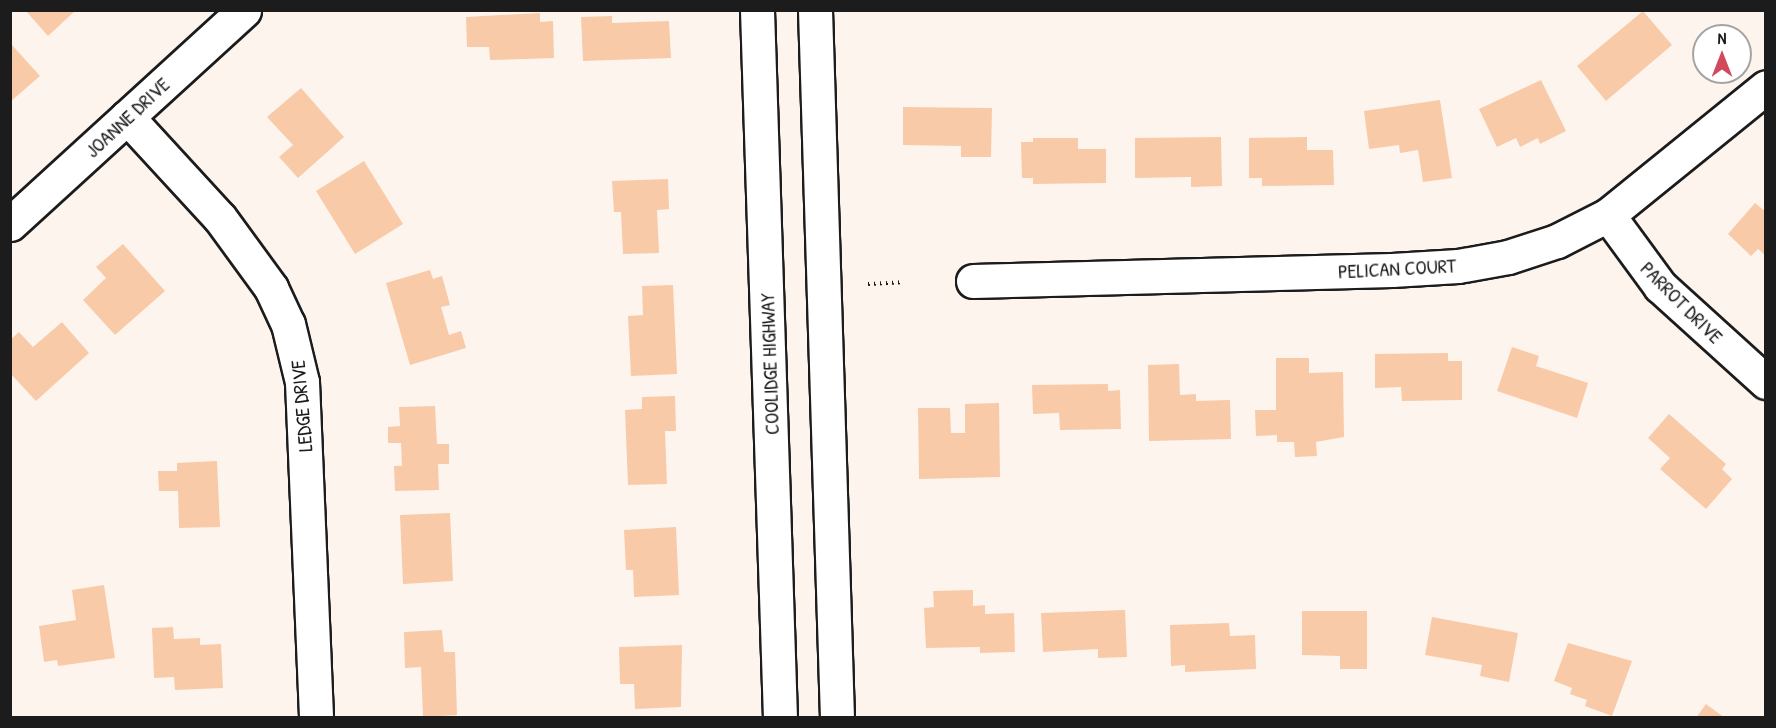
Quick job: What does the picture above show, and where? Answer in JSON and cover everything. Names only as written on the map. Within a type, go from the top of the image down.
[{"type":"street","name":"JOANNE DRIVE","points":[[10,224],[244,10]]},
{"type":"street","name":"COOLIDGE HIGHWAY","points":[[757,10],[780,717]]},
{"type":"street","points":[[815,10],[837,717]]},
{"type":"street","name":"PELICAN COURT","points":[[973,281],[1458,266],[1508,257],[1557,241],[1608,214],[1766,87]]},
{"type":"street","name":"LEDGE DRIVE","points":[[127,117],[220,218],[271,288],[288,324],[302,382],[316,717]]},
{"type":"street","name":"PARROT DRIVE","points":[[1608,214],[1660,286],[1766,381]]},
{"type":"path","points":[[868,284],[902,282]]},
{"type":"building","points":[[25,10],[76,10],[48,36]]},
{"type":"building","points":[[1643,11],[1672,45],[1606,101],[1577,66]]},
{"type":"building","points":[[540,13],[540,22],[553,21],[554,58],[490,60],[489,47],[467,47],[466,17]]},
{"type":"building","points":[[612,16],[612,23],[669,21],[671,58],[583,61],[581,17]]},
{"type":"building","points":[[12,45],[40,76],[10,102],[10,46]]},
{"type":"building","points":[[1541,80],[1566,131],[1540,144],[1538,138],[1520,147],[1516,138],[1497,147],[1479,109]]},
{"type":"building","points":[[301,88],[344,137],[298,178],[279,157],[293,145],[267,117]]},
{"type":"building","points":[[1440,100],[1452,178],[1423,182],[1418,150],[1400,153],[1399,145],[1369,149],[1364,111]]},
{"type":"building","points":[[903,107],[992,108],[991,157],[961,157],[961,146],[903,145]]},
{"type":"building","points":[[1221,137],[1222,186],[1191,187],[1191,177],[1135,178],[1135,138]]},
{"type":"building","points":[[1307,137],[1307,150],[1333,150],[1334,185],[1262,186],[1262,178],[1249,178],[1249,138]]},
{"type":"building","points":[[1033,138],[1078,138],[1078,149],[1106,149],[1106,183],[1033,184],[1033,178],[1022,178],[1021,142],[1033,142]]},
{"type":"building","points":[[364,161],[403,224],[355,254],[316,191]]},
{"type":"building","points":[[668,179],[669,209],[657,210],[659,253],[623,254],[621,212],[614,212],[612,181]]},
{"type":"building","points":[[1755,203],[1766,212],[1766,256],[1758,249],[1751,256],[1728,234]]},
{"type":"building","points":[[123,244],[165,291],[115,335],[83,300],[106,278],[96,267]]},
{"type":"building","points":[[430,270],[433,279],[442,276],[450,305],[441,307],[449,335],[461,331],[466,348],[410,365],[386,283]]},
{"type":"building","points":[[673,285],[677,374],[631,376],[628,316],[643,315],[642,286]]},
{"type":"building","points":[[62,322],[89,353],[36,401],[10,373],[10,340],[19,332],[33,347]]},
{"type":"building","points":[[1512,347],[1539,356],[1536,366],[1588,383],[1577,418],[1497,391]]},
{"type":"building","points":[[1448,353],[1448,361],[1462,361],[1462,400],[1402,401],[1401,387],[1375,388],[1375,354]]},
{"type":"building","points":[[1276,358],[1309,358],[1309,373],[1343,372],[1344,437],[1316,442],[1317,456],[1295,457],[1294,442],[1277,442],[1277,435],[1256,436],[1255,410],[1276,410]]},
{"type":"building","points":[[1179,364],[1180,395],[1196,394],[1196,401],[1230,400],[1231,439],[1149,441],[1148,365]]},
{"type":"building","points":[[1108,384],[1108,391],[1120,390],[1121,429],[1060,430],[1059,413],[1033,414],[1032,385]]},
{"type":"building","points":[[675,396],[676,431],[665,431],[667,484],[628,485],[625,410],[642,409],[642,397]]},
{"type":"building","points":[[999,403],[1000,477],[919,479],[918,408],[950,408],[951,433],[965,433],[965,404]]},
{"type":"building","points":[[435,406],[437,444],[449,444],[449,464],[438,464],[439,490],[395,491],[394,466],[402,466],[401,443],[388,443],[388,427],[400,426],[399,407]]},
{"type":"building","points":[[1669,414],[1726,464],[1722,469],[1732,479],[1706,509],[1660,469],[1670,458],[1648,438]]},
{"type":"building","points":[[217,461],[220,527],[179,528],[178,491],[159,491],[158,471],[177,471],[177,463]]},
{"type":"building","points":[[450,513],[453,581],[403,584],[400,515]]},
{"type":"building","points":[[676,527],[679,595],[634,597],[633,570],[626,570],[624,530]]},
{"type":"building","points":[[104,585],[115,658],[58,666],[57,660],[44,662],[39,626],[76,620],[72,590]]},
{"type":"building","points":[[973,590],[973,606],[985,605],[985,614],[1014,613],[1015,652],[980,653],[980,647],[926,648],[924,608],[934,607],[933,591]]},
{"type":"building","points":[[1125,610],[1127,657],[1098,658],[1098,649],[1043,652],[1041,613]]},
{"type":"building","points":[[1302,611],[1367,611],[1367,669],[1340,669],[1340,656],[1302,655]]},
{"type":"building","points":[[1432,617],[1518,633],[1509,682],[1480,676],[1482,665],[1425,655]]},
{"type":"building","points":[[1229,623],[1230,636],[1255,635],[1256,669],[1185,672],[1185,665],[1171,666],[1170,625]]},
{"type":"building","points":[[173,627],[174,639],[200,638],[200,645],[221,644],[223,688],[175,690],[174,677],[154,678],[152,628]]},
{"type":"building","points":[[442,630],[444,652],[455,652],[457,715],[423,717],[421,667],[405,668],[404,632]]},
{"type":"building","points":[[1568,643],[1632,661],[1612,716],[1585,706],[1587,700],[1570,694],[1572,688],[1554,681]]},
{"type":"building","points":[[682,645],[681,707],[635,709],[634,684],[620,684],[619,647]]},
{"type":"building","points":[[1706,704],[1725,718],[1696,718]]}]
